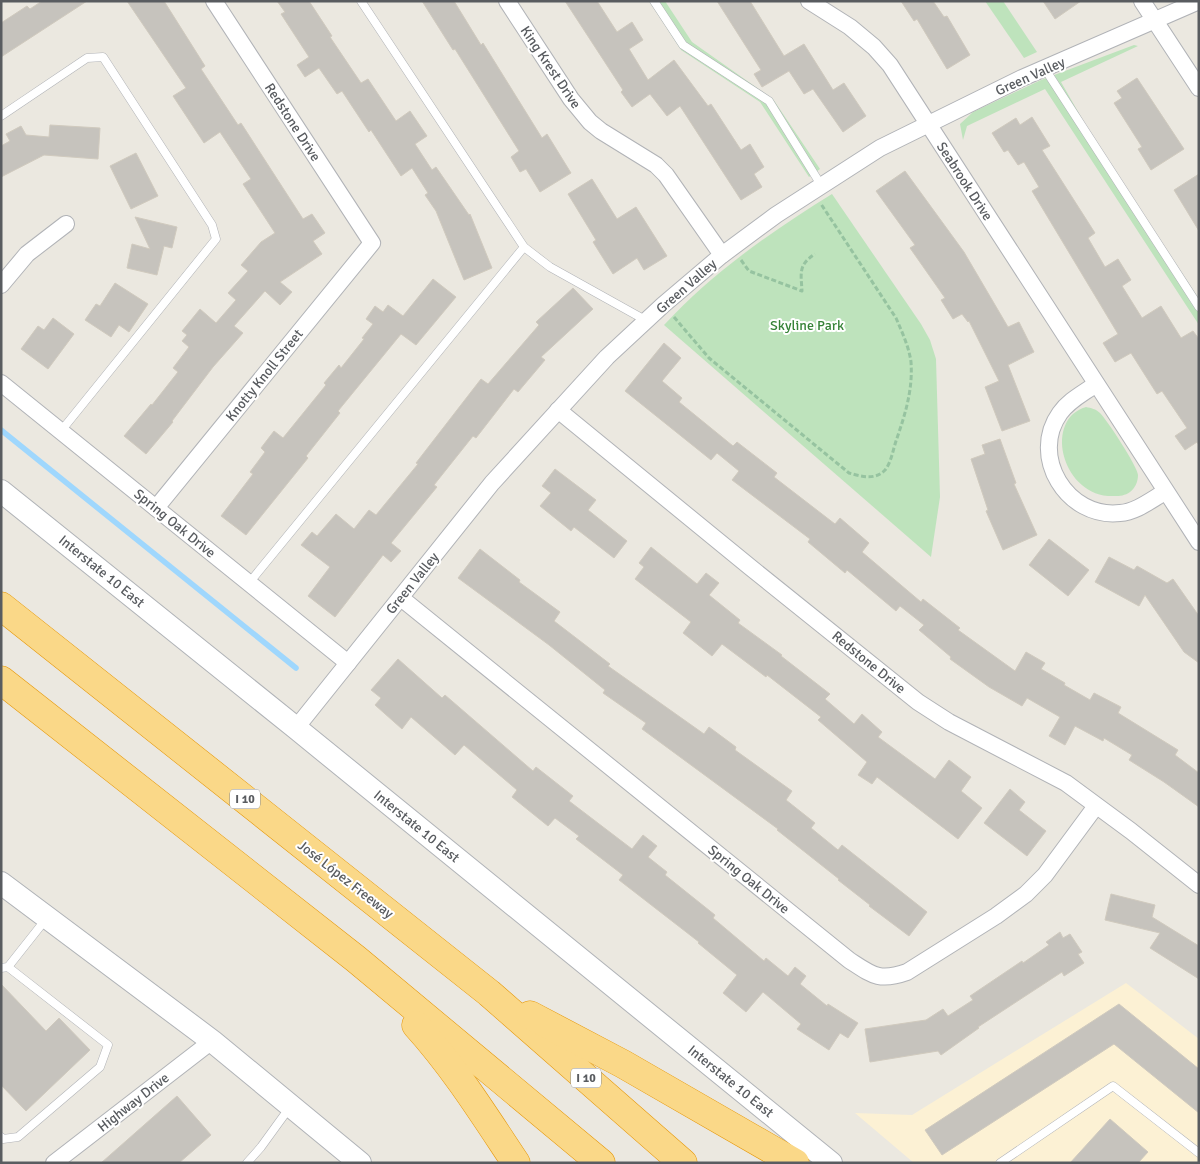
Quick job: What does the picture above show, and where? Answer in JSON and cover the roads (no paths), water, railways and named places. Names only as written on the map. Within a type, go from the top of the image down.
[{"type":"highway","name":"José López Freeway","points":[[1,606],[490,993],[683,1163]]},
{"type":"highway","points":[[1,680],[356,958],[601,1163]]},
{"type":"highway","points":[[356,958],[438,1049],[516,1163]]},
{"type":"highway","points":[[490,993],[623,1064],[795,1163]]},
{"type":"main road","name":"Interstate 10 East","points":[[1,491],[831,1163]]},
{"type":"main road","points":[[1,883],[212,1041],[360,1163]]},
{"type":"street","name":"Redstone Drive","points":[[214,1],[372,243]]},
{"type":"street","name":"King Krest Drive","points":[[507,1],[570,99],[590,122],[601,131],[656,165],[727,252]]},
{"type":"street","name":"Seabrook Drive","points":[[809,1],[850,27],[874,47],[890,65],[1199,542]]},
{"type":"street","points":[[1142,1],[1199,88]]},
{"type":"street","name":"Green Valley","points":[[296,728],[492,483],[558,410],[607,357],[664,305],[727,252],[776,214],[880,148],[991,93],[1199,1]]},
{"type":"street","points":[[1,285],[28,254],[66,224]]},
{"type":"street","name":"Knotty Knoll Street","points":[[156,508],[372,243]]},
{"type":"street","name":"Spring Oak Drive","points":[[1,383],[348,663]]},
{"type":"street","points":[[1096,384],[1071,401],[1061,411],[1050,434],[1048,457],[1058,483],[1069,496],[1085,508],[1104,513],[1120,513],[1131,510],[1165,492]]},
{"type":"street","name":"Redstone Drive","points":[[558,410],[918,702],[949,722],[1066,782],[1199,885]]},
{"type":"street","name":"Spring Oak Drive","points":[[400,598],[849,960],[880,978],[894,977],[907,972],[996,916],[1026,894],[1045,875],[1096,806]]},
{"type":"street","name":"Highway Drive","points":[[54,1163],[212,1041]]},
{"type":"lane","points":[[361,1],[524,247],[550,267],[647,321]]},
{"type":"lane","points":[[654,1],[683,45],[769,101],[817,188]]},
{"type":"lane","points":[[1,116],[86,58],[103,57],[212,225],[216,240],[61,431]]},
{"type":"lane","points":[[1044,69],[1199,307]]},
{"type":"lane","points":[[249,583],[524,247]]},
{"type":"lane","points":[[1,1137],[3,1139],[18,1137],[100,1067],[108,1045],[5,968],[47,918]]},
{"type":"lane","points":[[1000,1163],[1114,1086],[1199,1153]]},
{"type":"lane","points":[[247,1163],[291,1106]]},
{"type":"waterway","points":[[1,430],[296,668]]},
{"type":"park label","name":"Skyline Park","points":[[807,325]]}]
